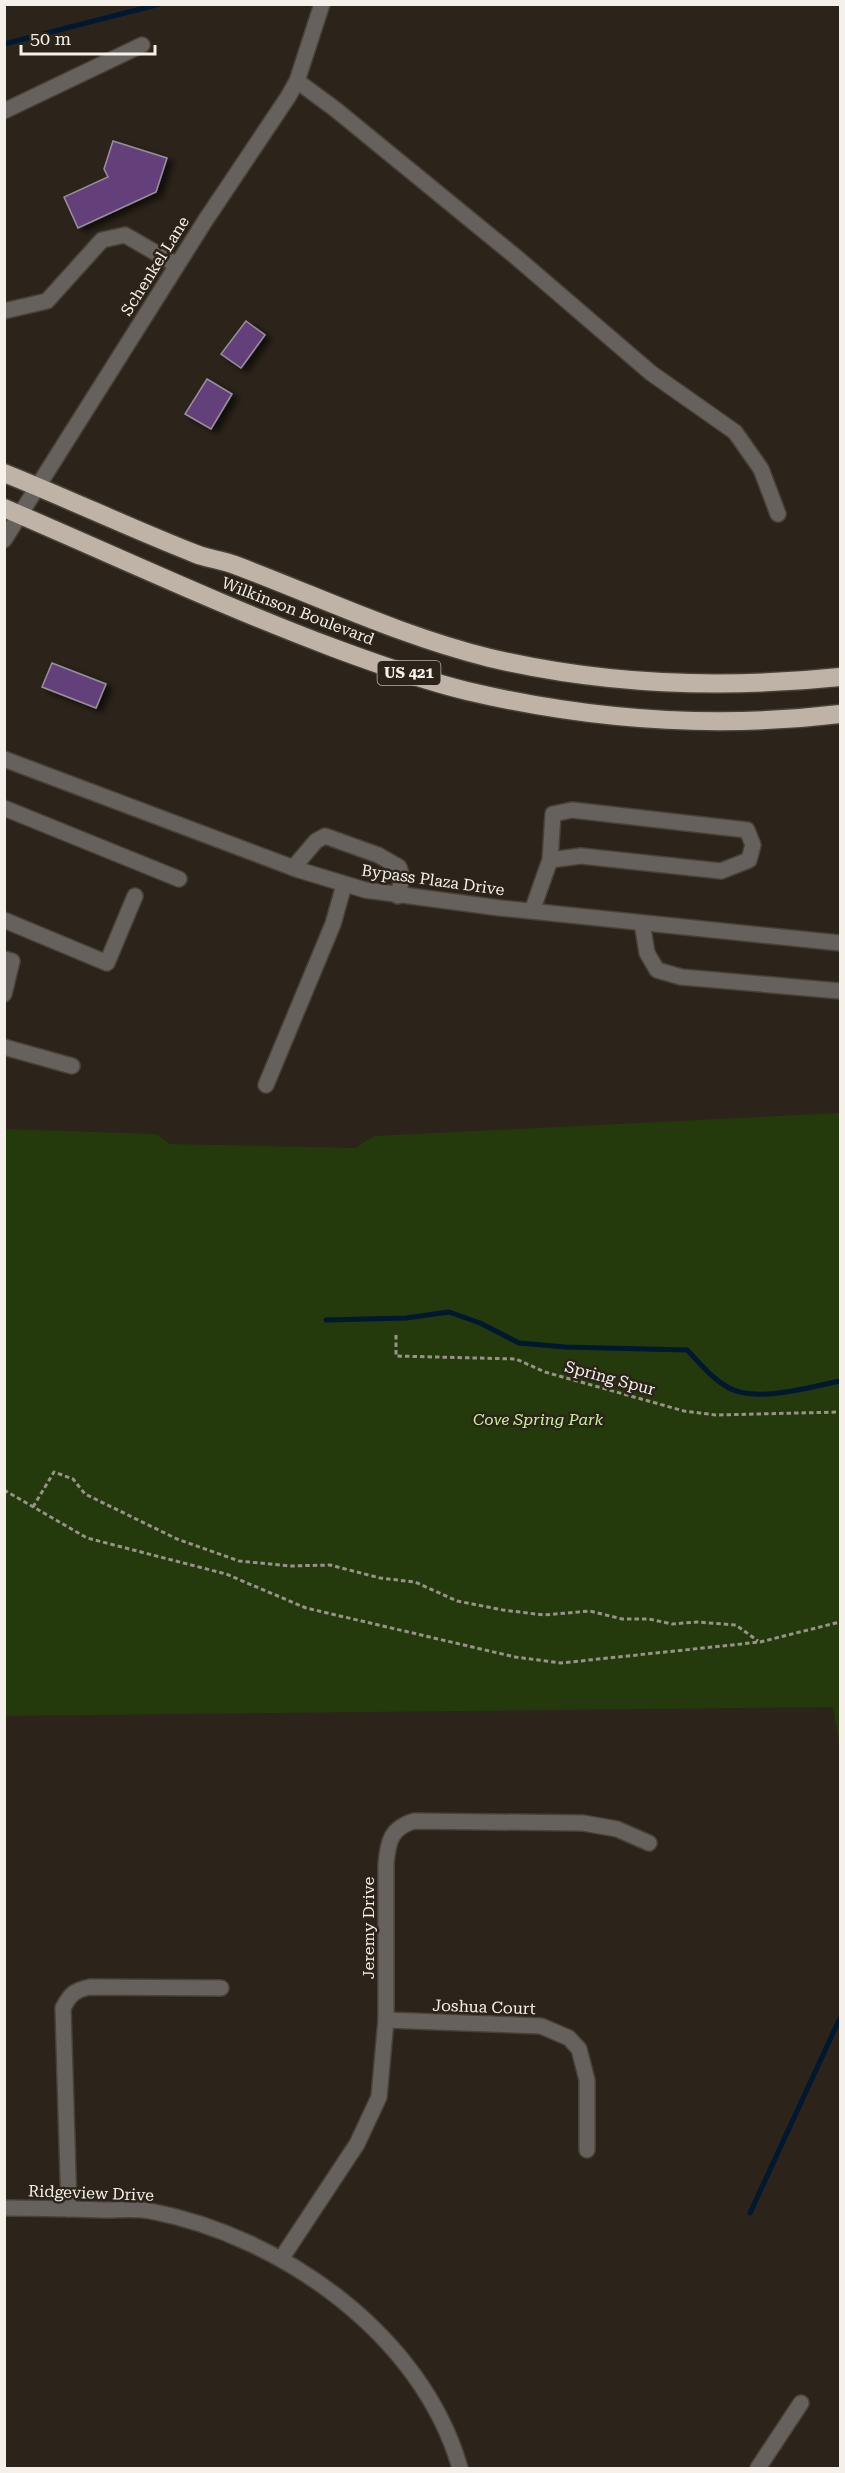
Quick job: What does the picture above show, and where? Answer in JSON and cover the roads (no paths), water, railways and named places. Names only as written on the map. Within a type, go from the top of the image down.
[{"type":"highway","name":"Wilkinson Boulevard","points":[[4,472],[198,555],[234,565],[352,614],[442,645],[491,658],[592,676],[643,681],[748,684],[840,677]]},
{"type":"highway","name":"Wilkinson Boulevard","points":[[13,511],[263,621],[363,658],[465,691],[573,712],[640,718],[744,721],[840,714]]},
{"type":"street","name":"Schenkel Lane","points":[[4,540],[13,511],[37,486],[297,81],[322,4]]},
{"type":"street","points":[[4,111],[142,45]]},
{"type":"street","points":[[297,81],[335,109],[516,257],[651,373],[735,432],[761,469],[778,514]]},
{"type":"street","points":[[4,311],[47,301],[102,240],[125,235],[177,265]]},
{"type":"street","name":"Bypass Plaza Drive","points":[[4,759],[344,885],[398,896],[840,943]]},
{"type":"street","points":[[4,808],[179,879]]},
{"type":"street","points":[[532,911],[550,860],[553,814],[572,810],[747,830],[753,845],[749,860],[721,871],[581,856],[550,860]]},
{"type":"street","points":[[293,868],[316,841],[325,836],[378,855],[399,867],[402,877],[398,896]]},
{"type":"street","points":[[266,1086],[333,924],[344,885]]},
{"type":"street","points":[[4,920],[107,963],[135,896]]},
{"type":"street","points":[[642,922],[647,953],[657,970],[681,977],[840,992]]},
{"type":"street","points":[[4,959],[12,962],[4,994]]},
{"type":"street","points":[[4,1047],[72,1066]]},
{"type":"street","name":"Jeremy Drive","points":[[281,2259],[357,2144],[376,2109],[382,2082],[386,2020],[386,1864],[388,1842],[400,1827],[414,1821],[584,1823],[617,1829],[649,1843]]},
{"type":"street","points":[[69,2209],[63,2008],[69,1996],[75,1990],[90,1986],[221,1988]]},
{"type":"street","name":"Joshua Court","points":[[386,2020],[541,2026],[569,2038],[579,2049],[585,2072],[587,2150]]},
{"type":"street","name":"Ridgeview Drive","points":[[4,2208],[148,2210],[220,2229],[281,2259],[340,2298],[374,2329],[402,2361],[431,2404],[454,2450],[460,2469]]},
{"type":"street","points":[[758,2469],[801,2403]]},
{"type":"waterway","points":[[4,44],[160,4]]},
{"type":"waterway","points":[[326,1320],[406,1318],[449,1312],[480,1323],[519,1343],[565,1347],[687,1350],[729,1388],[754,1394],[799,1390],[840,1381]]},
{"type":"waterway","points":[[750,2213],[840,2018]]},
{"type":"park label","name":"Cove Spring Park","points":[[538,1419]]}]
